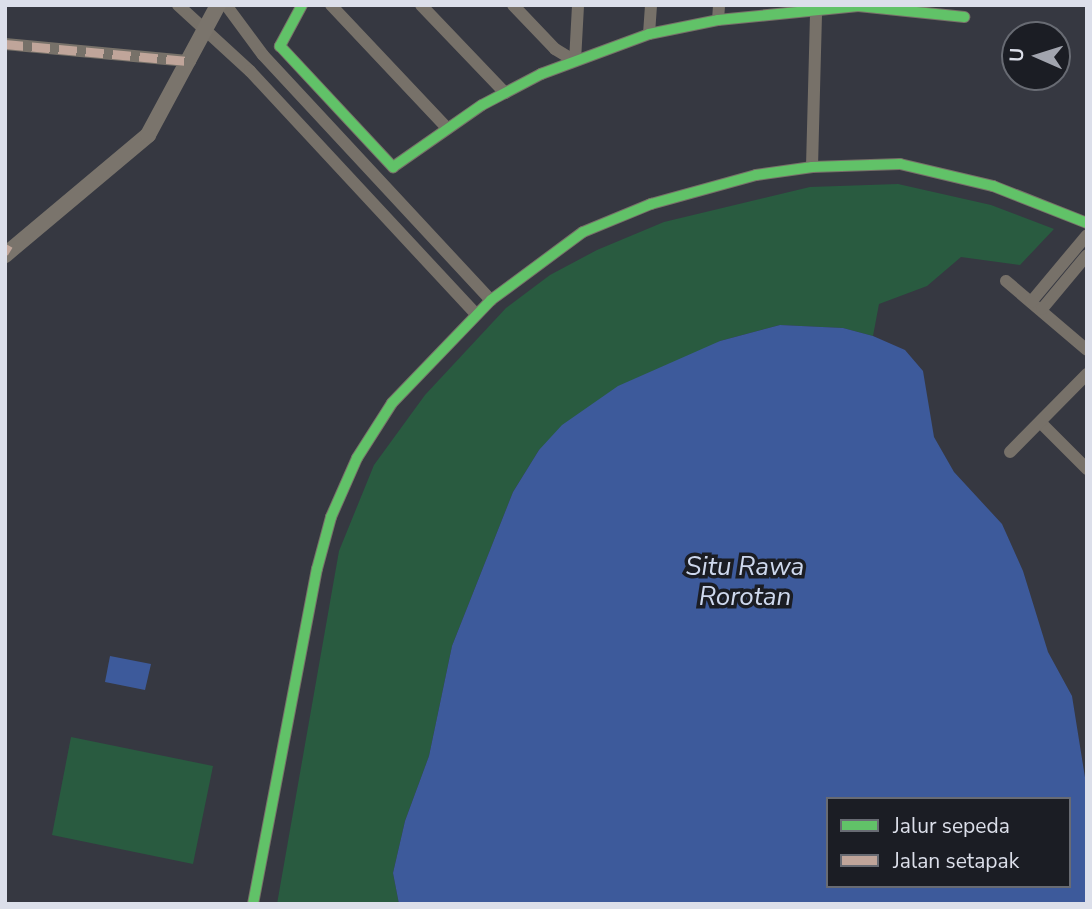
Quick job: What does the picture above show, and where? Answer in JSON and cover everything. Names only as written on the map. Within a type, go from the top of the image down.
[{"type":"street","points":[[178,5],[250,71],[476,314]]},
{"type":"street","points":[[7,251],[148,135],[180,59],[203,30],[218,5]]},
{"type":"street","points":[[226,5],[264,55],[491,300]]},
{"type":"street","points":[[302,5],[280,46],[393,167],[505,93],[541,74],[649,34],[787,9],[816,11],[858,6],[928,8],[964,17]]},
{"type":"street","points":[[331,5],[448,129]]},
{"type":"street","points":[[421,5],[505,93]]},
{"type":"street","points":[[513,5],[555,49],[575,61],[578,5]]},
{"type":"street","points":[[649,34],[651,5]]},
{"type":"street","points":[[718,20],[719,5]]},
{"type":"street","points":[[812,167],[816,11]]},
{"type":"street","points":[[5,44],[180,59]]},
{"type":"street","points":[[250,71],[264,55]]},
{"type":"street","points":[[253,904],[317,569],[331,517],[356,458],[392,403],[491,300],[539,261],[595,227],[651,204],[755,175],[812,167],[901,164],[993,186],[1087,223]]},
{"type":"street","points":[[1037,306],[1087,234]]},
{"type":"street","points":[[1037,306],[1087,255]]},
{"type":"street","points":[[1006,281],[1087,350]]},
{"type":"street","points":[[1010,452],[1042,424],[1087,374]]},
{"type":"street","points":[[1042,424],[1087,469]]},
{"type":"green space","points":[[898,184],[991,205],[1054,229],[1020,265],[961,257],[927,286],[879,304],[873,336],[843,328],[780,325],[720,341],[539,450],[513,492],[452,646],[429,756],[405,821],[393,873],[399,904],[277,904],[339,551],[374,465],[425,395],[506,308],[550,275],[597,250],[664,222],[810,187]]},
{"type":"green space","points":[[71,737],[213,766],[193,864],[52,835]]},
{"type":"water","name":"Situ Rawa Rorotan","points":[[780,325],[843,328],[873,336],[905,350],[923,371],[934,437],[954,472],[1002,524],[1023,571],[1048,652],[1072,696],[1087,790],[1087,904],[399,904],[393,873],[405,821],[429,756],[452,646],[513,492],[539,450],[562,425],[618,386],[720,341]]},
{"type":"water","points":[[110,656],[151,664],[145,690],[105,682]]},
{"type":"marked path","points":[[5,44],[190,61]]},
{"type":"marked path","points":[[5,248],[10,251]]},
{"type":"cycle path","points":[[302,5],[280,46],[393,167],[482,105],[541,74],[649,34],[718,20],[858,6],[964,17]]},
{"type":"cycle path","points":[[253,904],[317,569],[331,517],[357,458],[392,403],[491,300],[583,232],[651,204],[756,175],[812,167],[900,164],[993,186],[1087,223]]}]
